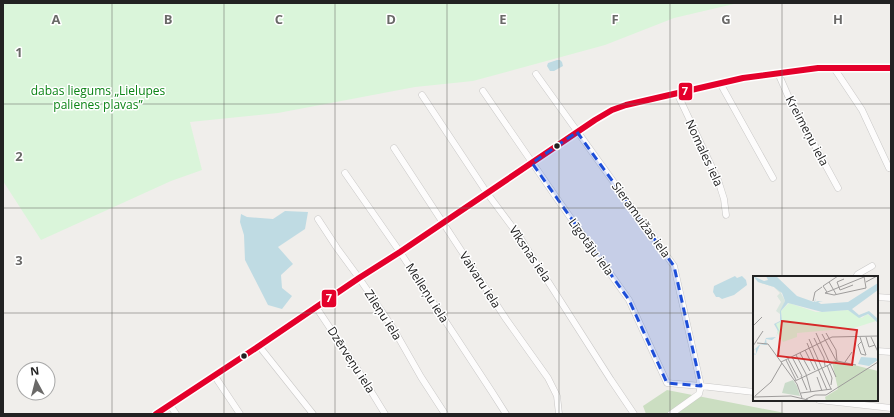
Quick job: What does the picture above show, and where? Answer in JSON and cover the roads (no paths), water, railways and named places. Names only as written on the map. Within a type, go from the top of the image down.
[{"type":"street","points":[[156,414],[612,110],[626,105],[743,78],[818,68],[891,68]]},
{"type":"street","points":[[834,68],[862,110],[889,168]]},
{"type":"street","name":"Kreimeņu iela","points":[[778,73],[789,98],[838,188]]},
{"type":"street","name":"Sieramuižas iela","points":[[536,74],[674,266],[701,386]]},
{"type":"street","points":[[720,83],[773,178]]},
{"type":"street","name":"Līgotāju iela","points":[[483,91],[629,300],[667,383],[701,386]]},
{"type":"street","name":"Nomales iela","points":[[677,93],[718,180],[724,199],[726,215]]},
{"type":"street","name":"Vīksnas iela","points":[[422,95],[487,193],[519,236],[634,414]]},
{"type":"street","name":"Vaivaru iela","points":[[394,148],[506,319],[548,378],[557,396],[559,414]]},
{"type":"street","name":"Melleņu iela","points":[[346,173],[400,252],[506,414]]},
{"type":"street","name":"Zileņu iela","points":[[318,219],[393,328],[421,377],[446,414]]},
{"type":"street","points":[[857,276],[872,266]]},
{"type":"street","points":[[878,297],[891,298]]},
{"type":"street","name":"Dzērveņu iela","points":[[316,307],[385,414]]},
{"type":"street","points":[[259,346],[313,414]]},
{"type":"street","points":[[878,350],[891,352]]},
{"type":"street","points":[[214,375],[240,414]]},
{"type":"street","points":[[671,414],[699,394],[701,386],[753,392]]},
{"type":"street","points":[[828,401],[891,408]]},
{"type":"street","points":[[170,405],[176,414]]},
{"type":"water","points":[[557,60],[562,62],[563,66],[554,71],[550,71],[547,66],[548,63]]},
{"type":"water","points":[[285,211],[308,212],[305,229],[278,247],[293,264],[281,275],[282,288],[292,296],[282,309],[268,305],[245,260],[244,235],[240,222],[241,214],[247,217],[273,219]]},
{"type":"water","points":[[735,276],[737,278],[742,276],[746,280],[747,285],[734,295],[722,299],[716,297],[713,292],[714,286]]},
{"type":"park label","name":"dabas liegums „Lielupes palienes pļavas”","points":[[98,98]]}]
